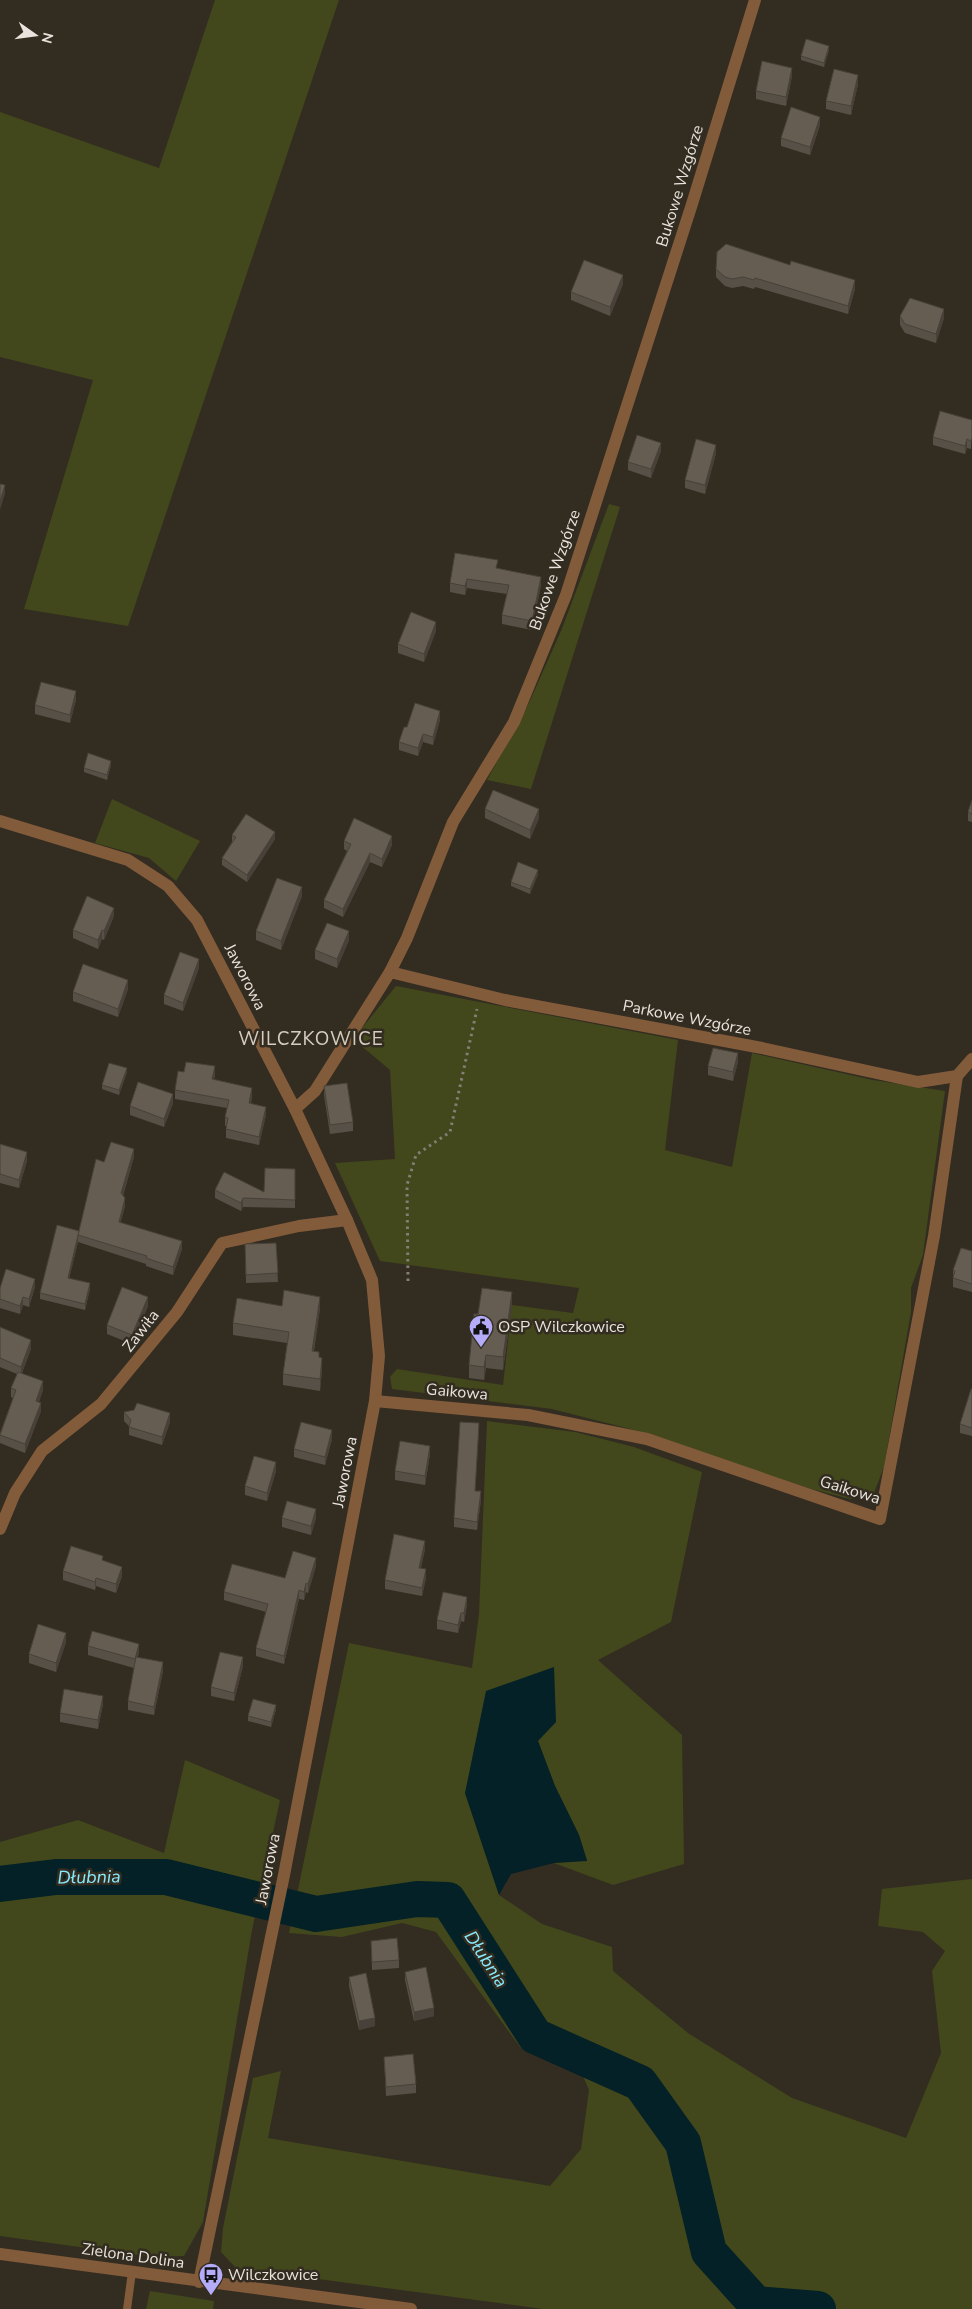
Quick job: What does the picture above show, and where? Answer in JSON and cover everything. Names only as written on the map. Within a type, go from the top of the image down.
[{"type":"street","name":"Bukowe Wzgórze","points":[[295,1109],[315,1091],[390,972],[407,938],[453,822],[514,722],[566,595],[692,204],[755,0]]},
{"type":"street","name":"Jaworowa","points":[[0,821],[128,860],[168,886],[197,920],[295,1109],[347,1220],[372,1280],[379,1356],[375,1400],[284,1875],[199,2282]]},
{"type":"street","name":"Parkowe Wzgórze","points":[[390,972],[480,994],[762,1048],[918,1082],[957,1076]]},
{"type":"street","points":[[957,1076],[972,1059]]},
{"type":"street","name":"Gaikowa","points":[[375,1400],[528,1415],[647,1439],[880,1519],[934,1236],[957,1076]]},
{"type":"street","name":"Zawiła","points":[[0,1529],[15,1493],[42,1451],[101,1404],[177,1312],[222,1243],[299,1226],[347,1220]]},
{"type":"street","name":"Zielona Dolina","points":[[0,2254],[411,2309]]},
{"type":"lane","points":[[128,2309],[132,2272]]},
{"type":"path","points":[[408,1281],[407,1185],[416,1155],[450,1132],[480,994]]},
{"type":"green space","points":[[215,0],[339,0],[128,626],[24,609],[93,380],[0,357],[0,112],[159,168]]},
{"type":"green space","points":[[609,504],[620,507],[531,789],[487,780],[528,705],[561,631]]},
{"type":"green space","points":[[112,799],[200,841],[176,881],[149,858],[95,843]]},
{"type":"green space","points":[[396,986],[678,1040],[665,1150],[732,1167],[752,1053],[873,1080],[945,1091],[923,1255],[911,1288],[911,1312],[884,1467],[874,1493],[850,1499],[811,1489],[642,1432],[552,1409],[392,1389],[390,1377],[397,1369],[503,1385],[512,1305],[573,1313],[579,1288],[380,1261],[335,1163],[395,1159],[390,1070],[353,1039]]},
{"type":"green space","points":[[487,1421],[575,1432],[634,1447],[702,1472],[671,1622],[598,1660],[682,1735],[684,1864],[613,1885],[554,1863],[587,1860],[579,1835],[555,1786],[538,1741],[465,1793],[499,1895],[542,1924],[612,1947],[613,1971],[688,2033],[792,2098],[906,2138],[941,2053],[932,1971],[945,1951],[923,1932],[878,1926],[882,1889],[972,1879],[972,2309],[543,2309],[236,2268],[221,2252],[223,2228],[253,2078],[281,2071],[268,2138],[550,2186],[581,2149],[589,2090],[582,2074],[520,2047],[436,1932],[402,1923],[342,1937],[289,1933],[349,1643],[472,1668],[479,1614]]},
{"type":"green space","points":[[185,1760],[280,1800],[252,1930],[203,2222],[184,2256],[152,2257],[0,2236],[0,1842],[78,1820],[164,1853]]},
{"type":"green space","points":[[150,2291],[214,2301],[213,2309],[146,2309]]},
{"type":"water","points":[[554,1667],[556,1722],[538,1741],[555,1786],[579,1835],[587,1861],[554,1863],[511,1874],[499,1895],[465,1793],[486,1691]]},
{"type":"building","points":[[806,39],[829,46],[824,63],[801,56]]},
{"type":"building","points":[[762,61],[792,68],[786,97],[756,91]]},
{"type":"building","points":[[834,69],[858,75],[851,106],[826,101]]},
{"type":"building","points":[[791,107],[820,117],[810,147],[781,138]]},
{"type":"building","points":[[726,244],[790,265],[791,261],[855,280],[848,306],[755,278],[754,280],[743,277],[732,279],[725,277],[716,269],[717,252]]},
{"type":"building","points":[[584,260],[623,275],[610,307],[571,292]]},
{"type":"building","points":[[910,298],[944,309],[936,334],[905,324],[900,316]]},
{"type":"building","points":[[940,411],[972,420],[971,441],[967,439],[965,446],[933,437]]},
{"type":"building","points":[[637,435],[661,443],[651,469],[628,462]]},
{"type":"building","points":[[696,439],[716,445],[705,485],[685,480]]},
{"type":"building","points":[[0,484],[5,485],[0,502]]},
{"type":"building","points":[[455,553],[498,560],[496,568],[541,577],[532,621],[502,615],[509,585],[467,579],[465,586],[450,583]]},
{"type":"building","points":[[411,612],[436,622],[424,654],[398,644]]},
{"type":"building","points":[[41,682],[76,691],[70,715],[35,705]]},
{"type":"building","points":[[415,703],[440,711],[433,737],[423,734],[418,748],[399,742],[404,727],[407,727]]},
{"type":"building","points":[[88,753],[111,761],[107,775],[84,768]]},
{"type":"building","points":[[493,790],[539,809],[530,830],[485,809]]},
{"type":"building","points":[[972,800],[972,814],[968,812]]},
{"type":"building","points":[[246,814],[275,832],[247,875],[222,858],[236,837],[232,835]]},
{"type":"building","points":[[354,818],[392,836],[382,859],[370,853],[343,909],[324,900],[351,844],[344,841]]},
{"type":"building","points":[[518,862],[538,870],[530,889],[511,882]]},
{"type":"building","points":[[277,878],[302,887],[281,941],[256,931]]},
{"type":"building","points":[[87,896],[114,908],[98,940],[73,930]]},
{"type":"building","points":[[327,923],[349,931],[337,959],[315,950]]},
{"type":"building","points":[[180,952],[199,959],[183,1003],[164,995]]},
{"type":"building","points":[[83,964],[128,980],[118,1009],[73,992]]},
{"type":"building","points":[[713,1048],[738,1053],[733,1072],[708,1066]]},
{"type":"building","points":[[186,1062],[215,1066],[212,1079],[252,1088],[249,1103],[266,1107],[259,1137],[226,1129],[228,1118],[225,1117],[229,1100],[175,1090],[178,1071],[184,1072]]},
{"type":"building","points":[[109,1063],[127,1068],[119,1090],[102,1085]]},
{"type":"building","points":[[138,1082],[173,1094],[164,1119],[130,1106]]},
{"type":"building","points":[[347,1083],[353,1122],[330,1125],[324,1086]]},
{"type":"building","points":[[111,1142],[134,1149],[121,1193],[125,1198],[119,1222],[182,1241],[173,1267],[146,1258],[147,1256],[78,1235],[96,1159],[104,1162]]},
{"type":"building","points":[[0,1144],[27,1152],[19,1180],[0,1174]]},
{"type":"building","points":[[265,1168],[295,1169],[295,1200],[243,1198],[241,1203],[215,1190],[224,1172],[264,1192]]},
{"type":"building","points":[[57,1225],[79,1231],[68,1278],[90,1283],[85,1304],[40,1293]]},
{"type":"building","points":[[276,1243],[278,1273],[246,1275],[245,1244]]},
{"type":"building","points":[[961,1248],[972,1251],[972,1284],[953,1278],[955,1271],[953,1270]]},
{"type":"building","points":[[6,1269],[35,1279],[29,1299],[23,1297],[20,1306],[0,1299],[0,1288]]},
{"type":"building","points":[[122,1287],[148,1297],[132,1335],[107,1325]]},
{"type":"building","points":[[482,1288],[512,1292],[503,1357],[486,1355],[484,1367],[469,1365],[474,1314],[478,1314]]},
{"type":"building","points":[[284,1290],[320,1297],[312,1351],[319,1352],[319,1357],[322,1358],[320,1379],[283,1374],[289,1332],[233,1323],[237,1298],[282,1306]]},
{"type":"building","points":[[0,1327],[31,1340],[21,1367],[0,1358]]},
{"type":"building","points":[[18,1372],[43,1381],[36,1401],[41,1403],[25,1444],[0,1435],[16,1390],[11,1388]]},
{"type":"building","points":[[972,1389],[972,1428],[960,1424]]},
{"type":"building","points":[[137,1403],[170,1413],[162,1437],[129,1427],[131,1420],[124,1412],[134,1410]]},
{"type":"building","points":[[301,1422],[332,1430],[325,1457],[294,1449]]},
{"type":"building","points":[[460,1422],[479,1423],[475,1491],[481,1491],[477,1522],[454,1518]]},
{"type":"building","points":[[400,1441],[430,1446],[425,1476],[395,1471]]},
{"type":"building","points":[[254,1456],[276,1462],[267,1493],[245,1486]]},
{"type":"building","points":[[287,1501],[316,1509],[311,1526],[282,1518]]},
{"type":"building","points":[[394,1534],[425,1541],[419,1568],[426,1569],[422,1588],[385,1580]]},
{"type":"building","points":[[71,1546],[103,1556],[102,1560],[122,1567],[116,1584],[96,1578],[95,1582],[63,1571]]},
{"type":"building","points":[[293,1551],[316,1558],[304,1592],[299,1590],[284,1656],[256,1648],[268,1604],[224,1592],[232,1564],[285,1578]]},
{"type":"building","points":[[443,1592],[467,1597],[464,1613],[461,1613],[458,1625],[437,1620]]},
{"type":"building","points":[[38,1624],[66,1633],[56,1663],[29,1654]]},
{"type":"building","points":[[92,1631],[139,1644],[135,1659],[88,1646]]},
{"type":"building","points":[[220,1652],[243,1657],[234,1693],[211,1687]]},
{"type":"building","points":[[136,1657],[163,1662],[154,1707],[128,1701]]},
{"type":"building","points":[[64,1689],[103,1696],[98,1720],[60,1713]]},
{"type":"building","points":[[253,1699],[276,1705],[271,1722],[248,1716]]},
{"type":"building","points":[[397,1938],[399,1960],[372,1962],[371,1941]]},
{"type":"building","points":[[426,1967],[434,2008],[414,2012],[405,1972]]},
{"type":"building","points":[[366,1973],[375,2018],[359,2021],[349,1977]]},
{"type":"building","points":[[413,2054],[416,2084],[386,2087],[384,2057]]},
{"type":"waterway","name":"Dłubnia","points":[[0,1884],[56,1877],[166,1877],[316,1914],[417,1899],[448,1900],[535,2036],[640,2083],[683,2143],[709,2252],[756,2304],[818,2309]]},
{"type":"place","name":"OSP Wilczkowice","points":[[481,1348]]},
{"type":"place","name":"Wilczkowice","points":[[211,2296]]},
{"type":"district","name":"WILCZKOWICE","points":[[311,1039]]}]
